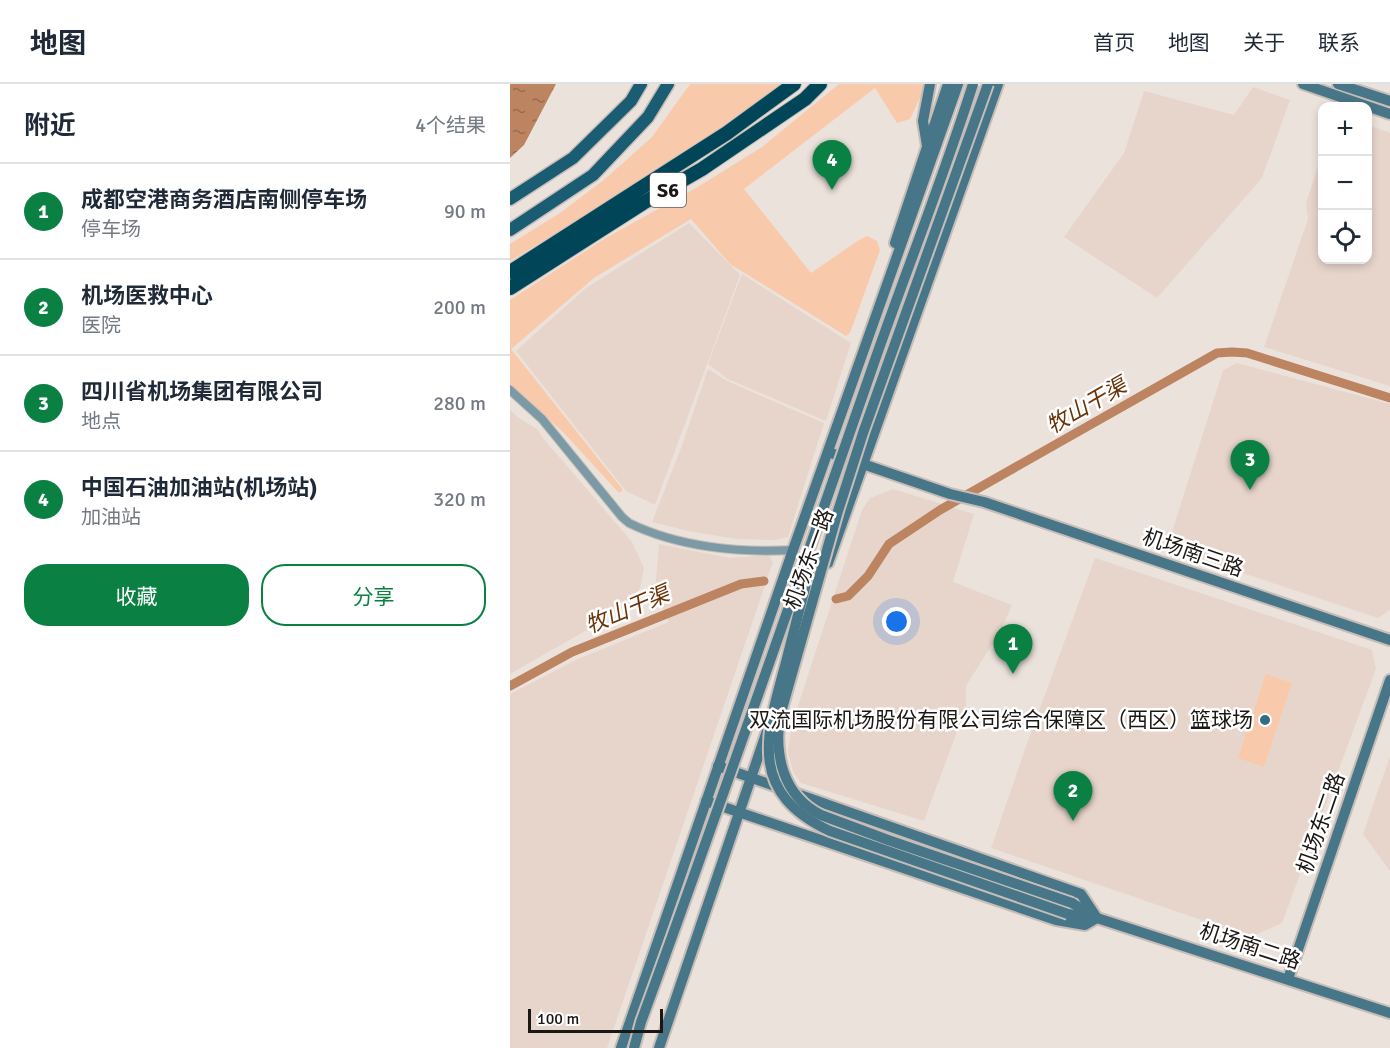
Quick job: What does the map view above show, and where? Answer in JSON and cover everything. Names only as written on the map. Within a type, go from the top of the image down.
[{"type":"highway","name":"S6","points":[[510,272],[719,138],[794,84]]},
{"type":"highway","name":"S6","points":[[510,288],[643,203],[702,169],[805,99],[820,84]]},
{"type":"main road","points":[[510,199],[573,158],[631,101],[640,84]]},
{"type":"main road","points":[[510,230],[593,175],[648,117],[668,84]]},
{"type":"street","points":[[805,99],[827,84]]},
{"type":"street","points":[[927,149],[923,120],[930,84]]},
{"type":"street","points":[[632,1048],[746,734],[904,277],[955,142],[973,84]]},
{"type":"street","points":[[988,84],[863,433],[838,511],[780,716],[777,733],[779,761],[785,778],[798,798],[813,811],[826,818],[1070,909]]},
{"type":"street","name":"机场东一路","points":[[659,1048],[750,777],[864,464],[998,84]]},
{"type":"street","points":[[1303,84],[1390,114]]},
{"type":"street","points":[[1338,84],[1390,101]]},
{"type":"street","points":[[869,339],[871,321],[885,272],[927,149],[954,86]]},
{"type":"street","name":"机场东一路","points":[[621,1048],[793,550],[869,339],[954,86]]},
{"type":"street","points":[[510,390],[542,419],[629,523],[682,540],[734,550],[793,550]]},
{"type":"street","name":"机场南三路","points":[[828,452],[950,494],[984,502],[1390,640]]},
{"type":"street","points":[[826,502],[769,727],[769,761],[780,791],[803,816],[830,831],[1070,909]]},
{"type":"street","name":"机场东二路","points":[[1288,979],[1390,680]]},
{"type":"street","points":[[706,801],[1056,920],[1085,925],[1097,918],[1081,894],[718,766]]},
{"type":"street","points":[[632,1048],[675,914],[700,820]]},
{"type":"street","name":"机场南二路","points":[[1070,909],[1077,917],[1097,918],[1390,1013]]},
{"type":"shaded area","points":[[690,84],[784,84],[766,99],[663,169],[510,261],[510,244],[560,213],[605,179],[652,137]]},
{"type":"shaded area","points":[[839,84],[923,84],[921,96],[910,119],[897,123],[875,88],[744,189],[811,273],[867,236],[877,241],[880,250],[850,333],[846,336],[730,264],[691,219],[594,278],[511,349],[623,490],[619,493],[564,433],[510,385],[510,300],[604,239],[696,188],[762,147]]},
{"type":"shaded area","points":[[1253,87],[1290,100],[1262,178],[1157,298],[1064,237],[1124,153],[1144,91],[1234,115]]},
{"type":"shaded area","points":[[1372,126],[1390,133],[1390,386],[1264,347],[1308,219],[1306,203],[1318,167],[1318,264],[1372,264]]},
{"type":"shaded area","points":[[689,223],[740,275],[655,505],[626,491],[516,351],[586,288]]},
{"type":"shaded area","points":[[742,274],[851,343],[826,421],[728,379],[708,364]]},
{"type":"shaded area","points":[[1237,363],[1390,404],[1390,610],[1378,618],[1167,548],[1223,370]]},
{"type":"shaded area","points":[[708,369],[727,381],[824,423],[788,537],[775,540],[736,539],[652,522]]},
{"type":"shaded area","points":[[510,410],[537,429],[632,542],[644,568],[640,588],[627,607],[510,674]]},
{"type":"shaded area","points":[[893,489],[974,514],[953,582],[1012,605],[1001,630],[966,686],[966,707],[924,821],[801,783],[793,772],[788,752],[792,724],[862,510],[870,498]]},
{"type":"shaded area","points":[[659,544],[730,558],[769,555],[773,562],[607,1048],[510,1048],[510,694],[578,659],[669,622],[655,592]]},
{"type":"shaded area","points":[[1095,558],[1372,650],[1376,669],[1282,923],[1251,937],[991,848]]},
{"type":"shaded area","name":"双流国际机场股份有限公司综合保障区（西区）篮球场","points":[[1266,674],[1292,683],[1264,767],[1238,758]]},
{"type":"shaded area","points":[[1390,756],[1390,871],[1363,834]]},
{"type":"water","points":[[510,84],[556,84],[524,145],[510,158]]},
{"type":"waterway","name":"牧山干渠","points":[[836,599],[848,596],[868,576],[889,544],[940,510],[1217,353],[1247,353],[1390,398]]},
{"type":"waterway","name":"牧山干渠","points":[[510,686],[572,652],[741,584],[764,581]]},
{"type":"place","name":"中国石油加油站(机场站)","points":[[832,190]]},
{"type":"place","name":"四川省机场集团有限公司","points":[[1250,490]]},
{"type":"place","name":"成都空港商务酒店南侧停车场","points":[[1013,674]]},
{"type":"place","name":"双流国际机场股份有限公司综合保障区（西区）篮球场","points":[[1265,720]]},
{"type":"place","name":"机场医救中心","points":[[1073,821]]}]
